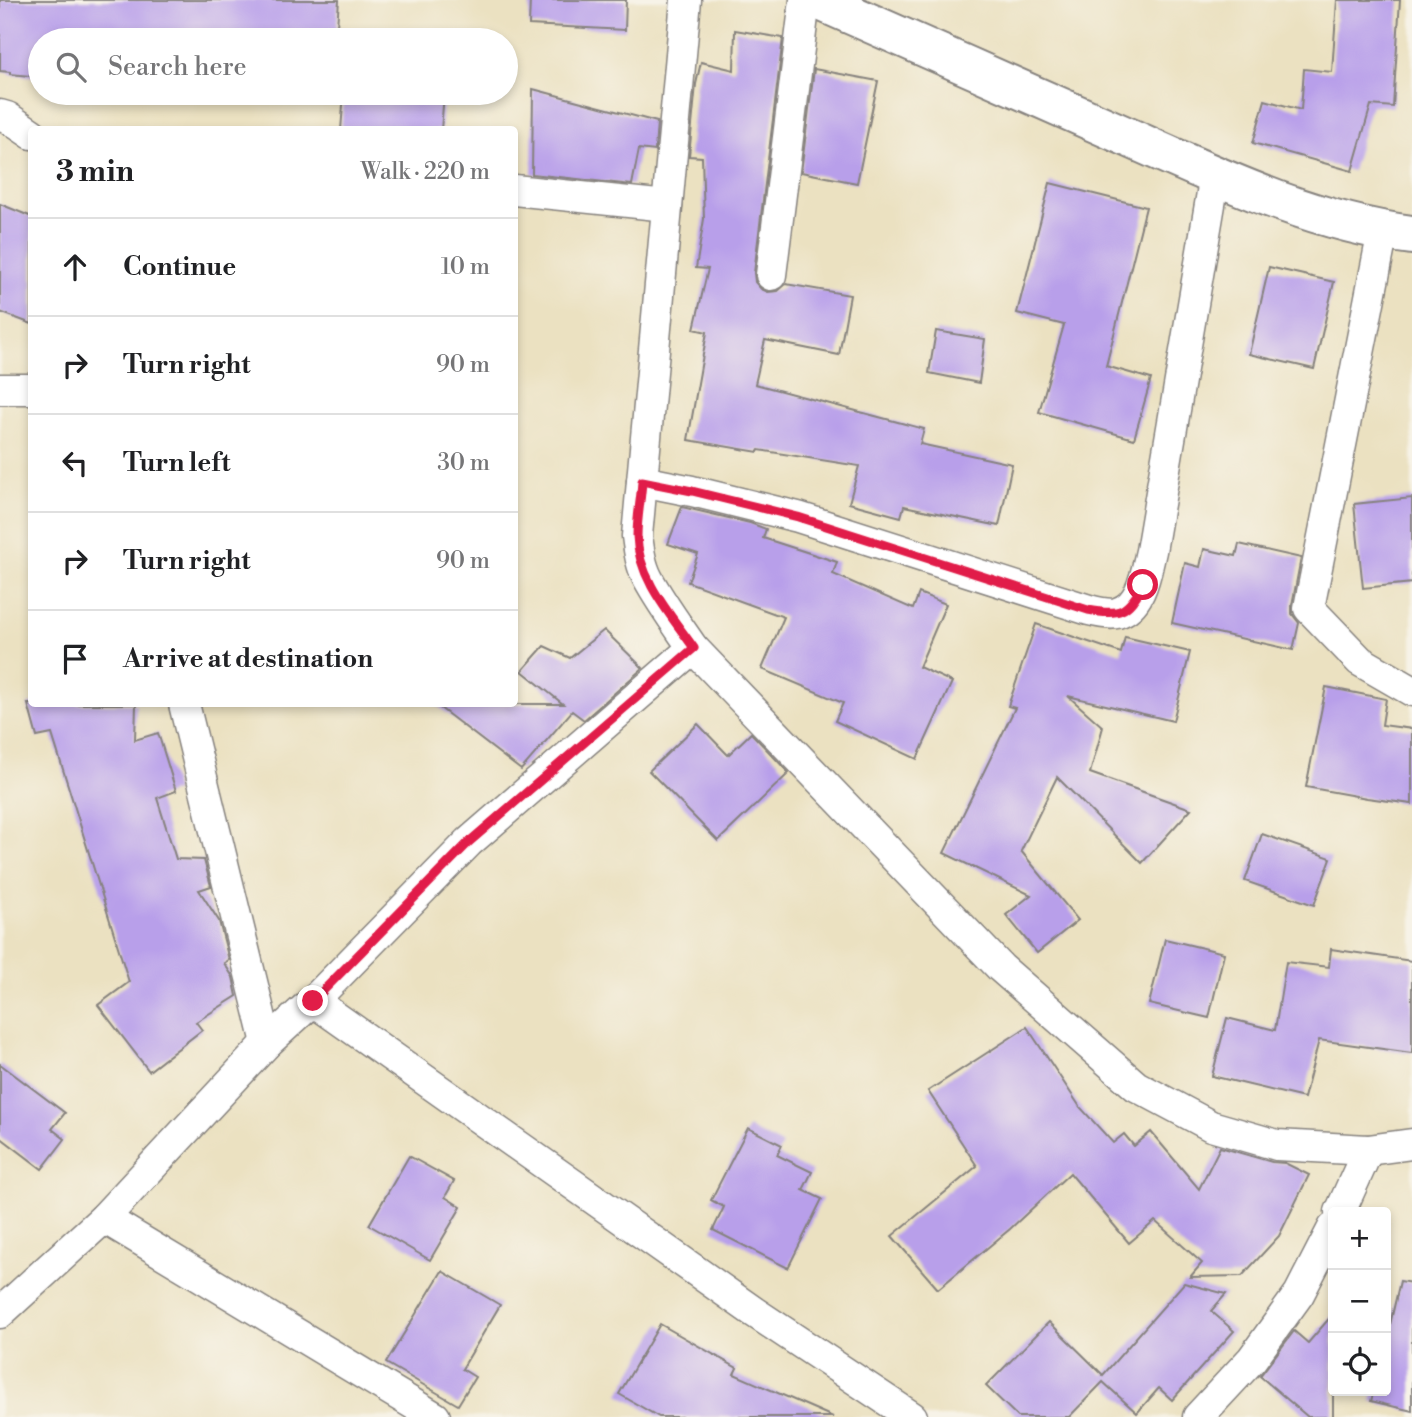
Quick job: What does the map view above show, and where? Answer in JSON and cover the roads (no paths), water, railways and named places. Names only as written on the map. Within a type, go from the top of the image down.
[{"type":"street","points":[[686,0],[637,536],[647,577],[694,648],[1001,968],[1136,1086],[1210,1126],[1278,1144],[1368,1150],[1412,1144]]},
{"type":"street","points":[[771,275],[805,0]]},
{"type":"street","points":[[818,0],[1215,175],[1314,213],[1398,233],[1309,608],[1360,661],[1412,691]]},
{"type":"street","points":[[0,115],[8,117],[28,131]]},
{"type":"street","points":[[642,481],[798,517],[1088,610],[1116,614],[1135,599],[1143,585],[1151,551],[1215,175]]},
{"type":"street","points":[[518,190],[667,206]]},
{"type":"street","points":[[0,389],[28,389]]},
{"type":"street","points":[[5,1299],[104,1218],[267,1043],[313,1001],[469,842],[694,648]]},
{"type":"street","points":[[185,707],[267,1043]]},
{"type":"street","points":[[313,1001],[754,1312],[912,1417]]},
{"type":"street","points":[[1342,1207],[1368,1150]]},
{"type":"street","points":[[104,1218],[435,1417]]},
{"type":"street","points":[[1198,1417],[1252,1359],[1299,1294],[1328,1238]]}]
